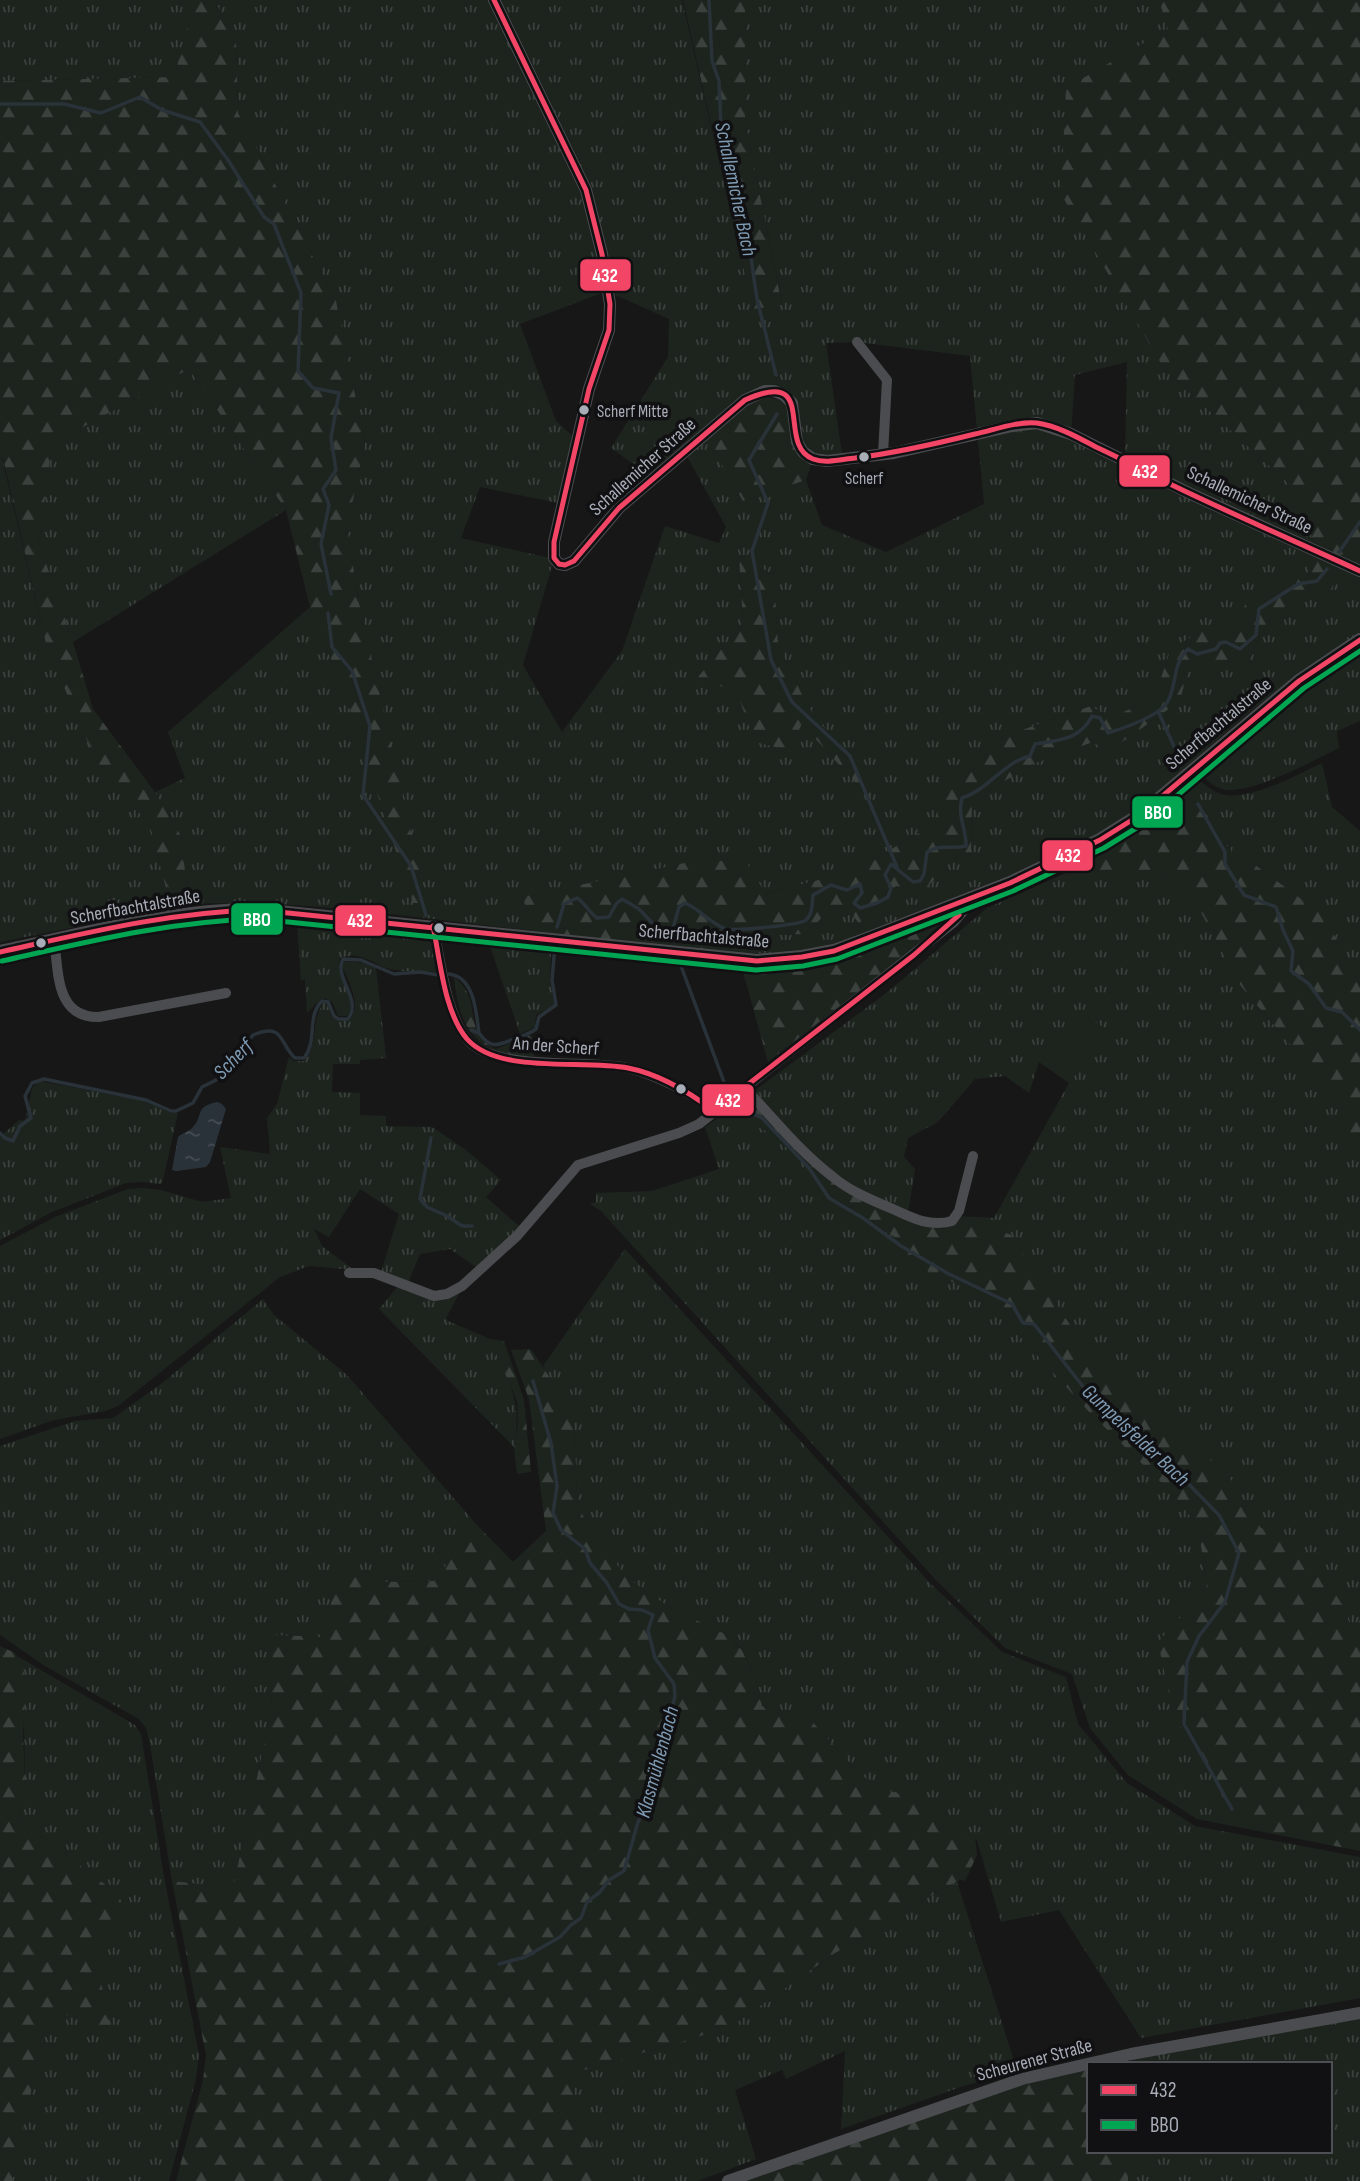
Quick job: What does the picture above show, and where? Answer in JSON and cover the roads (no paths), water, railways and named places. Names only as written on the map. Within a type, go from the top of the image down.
[{"type":"main road","name":"Scherfbachtalstraße","points":[[0,952],[173,915],[231,910],[259,910],[433,926],[757,961],[834,951],[969,900],[1064,859],[1123,827],[1284,693],[1360,640]]},
{"type":"street","name":"Schallemicher Straße","points":[[494,0],[586,190],[602,254],[610,304],[609,330],[589,389],[555,542],[556,562],[565,565],[574,561],[620,508],[745,400],[755,394],[774,391],[784,395],[792,403],[797,442],[803,452],[813,459],[843,461],[1037,423],[1071,434],[1191,494],[1360,571]]},
{"type":"street","points":[[857,342],[887,380],[884,454]]},
{"type":"street","points":[[349,1273],[374,1273],[434,1296],[447,1294],[462,1286],[517,1237],[578,1165],[679,1133],[699,1124],[954,922],[969,900]]},
{"type":"street","name":"An der Scherf","points":[[433,926],[455,1018],[472,1045],[501,1058],[595,1063],[629,1069],[686,1093],[714,1111]]},
{"type":"street","points":[[54,940],[64,999],[76,1013],[83,1016],[99,1017],[226,993]]},
{"type":"street","points":[[745,1088],[816,1163],[835,1179],[868,1199],[928,1223],[940,1225],[952,1222],[958,1211],[973,1156]]},
{"type":"street","name":"Scheurener Straße","points":[[1097,2062],[1360,2012]]},
{"type":"street","name":"Scheurener Straße","points":[[728,2181],[999,2085],[1087,2064]]},
{"type":"water","points":[[217,1102],[226,1109],[210,1162],[206,1167],[172,1170],[178,1137],[193,1127],[205,1106]]},
{"type":"waterway","name":"Schallemicher Bach","points":[[709,0],[712,61],[719,81],[721,128],[748,237],[757,299],[776,375]]},
{"type":"waterway","points":[[0,104],[64,104],[101,113],[140,97],[162,110],[200,122],[264,217],[274,224],[301,293],[298,371],[313,388],[339,393],[331,438],[336,470],[323,489],[329,505],[321,544],[331,594]]},
{"type":"waterway","name":"Schallemicher Bach","points":[[777,414],[749,460],[768,503],[752,551],[771,660],[792,702],[850,756],[897,867]]},
{"type":"waterway","name":"Scherf","points":[[1339,552],[1360,522]]},
{"type":"waterway","name":"Scherf","points":[[557,927],[564,904],[577,898],[597,918],[609,917],[622,899],[639,909],[658,929],[666,932],[673,928],[679,907],[685,903],[726,929],[781,926],[806,920],[811,912],[813,895],[831,885],[847,890],[860,884],[862,893],[854,903],[860,908],[877,903],[888,897],[891,888],[885,875],[891,864],[913,882],[920,881],[924,874],[927,852],[938,848],[966,846],[962,798],[980,789],[1012,764],[1030,756],[1035,744],[1060,740],[1075,734],[1092,716],[1100,718],[1108,733],[1159,710],[1169,699],[1180,660],[1188,649],[1197,654],[1216,649],[1220,643],[1226,642],[1240,649],[1256,635],[1259,609],[1298,584],[1317,581],[1327,569]]},
{"type":"waterway","points":[[328,613],[332,647],[352,671],[370,726],[363,795],[411,866],[426,915]]},
{"type":"waterway","points":[[1158,711],[1177,753]]},
{"type":"waterway","points":[[1198,804],[1225,852],[1225,864],[1244,895],[1276,907],[1293,951],[1291,971],[1309,984],[1326,1008],[1342,1012],[1360,1030]]},
{"type":"waterway","name":"Gumpelsfelder Bach","points":[[673,929],[674,941]]},
{"type":"waterway","name":"Scherf","points":[[449,974],[458,977],[469,989],[473,997],[479,1033],[487,1042],[499,1044],[536,1029],[539,1017],[556,1005],[552,980],[555,945]]},
{"type":"waterway","name":"Scherf","points":[[0,1133],[13,1141],[20,1126],[31,1118],[25,1096],[32,1083],[44,1079],[146,1100],[176,1111],[193,1103],[202,1087],[216,1080],[253,1035],[271,1031],[276,1033],[295,1058],[304,1058],[310,1044],[314,1014],[322,1001],[328,1002],[338,1019],[348,1019],[352,1012],[342,973],[343,959],[361,960],[394,974],[420,972],[439,975]]},
{"type":"waterway","name":"Gumpelsfelder Bach","points":[[681,966],[727,1090]]},
{"type":"waterway","name":"Scherf","points":[[471,1030],[479,1033]]},
{"type":"waterway","name":"Gumpelsfelder Bach","points":[[740,1106],[745,1111],[761,1117],[809,1168],[829,1198],[949,1274],[1012,1304],[1023,1323],[1034,1324],[1095,1402],[1119,1414],[1143,1446],[1169,1464],[1219,1515],[1239,1553],[1225,1602],[1199,1636],[1187,1662],[1184,1724],[1232,1809]]},
{"type":"waterway","name":"Klasmühlenbach","points":[[431,1138],[420,1199],[427,1207],[462,1226],[472,1226]]},
{"type":"waterway","name":"Klasmühlenbach","points":[[499,1964],[525,1957],[560,1937],[581,1918],[587,1902],[600,1892],[609,1880],[624,1871],[638,1822],[648,1802],[654,1758],[666,1733],[675,1696],[674,1684],[655,1658],[648,1630],[653,1615],[619,1604],[607,1583],[590,1563],[585,1549],[561,1530],[553,1513],[557,1486],[551,1443],[533,1381]]},
{"type":"place","name":"Scherf Mitte","points":[[584,410]]},
{"type":"place","name":"Scherf","points":[[864,457]]}]
